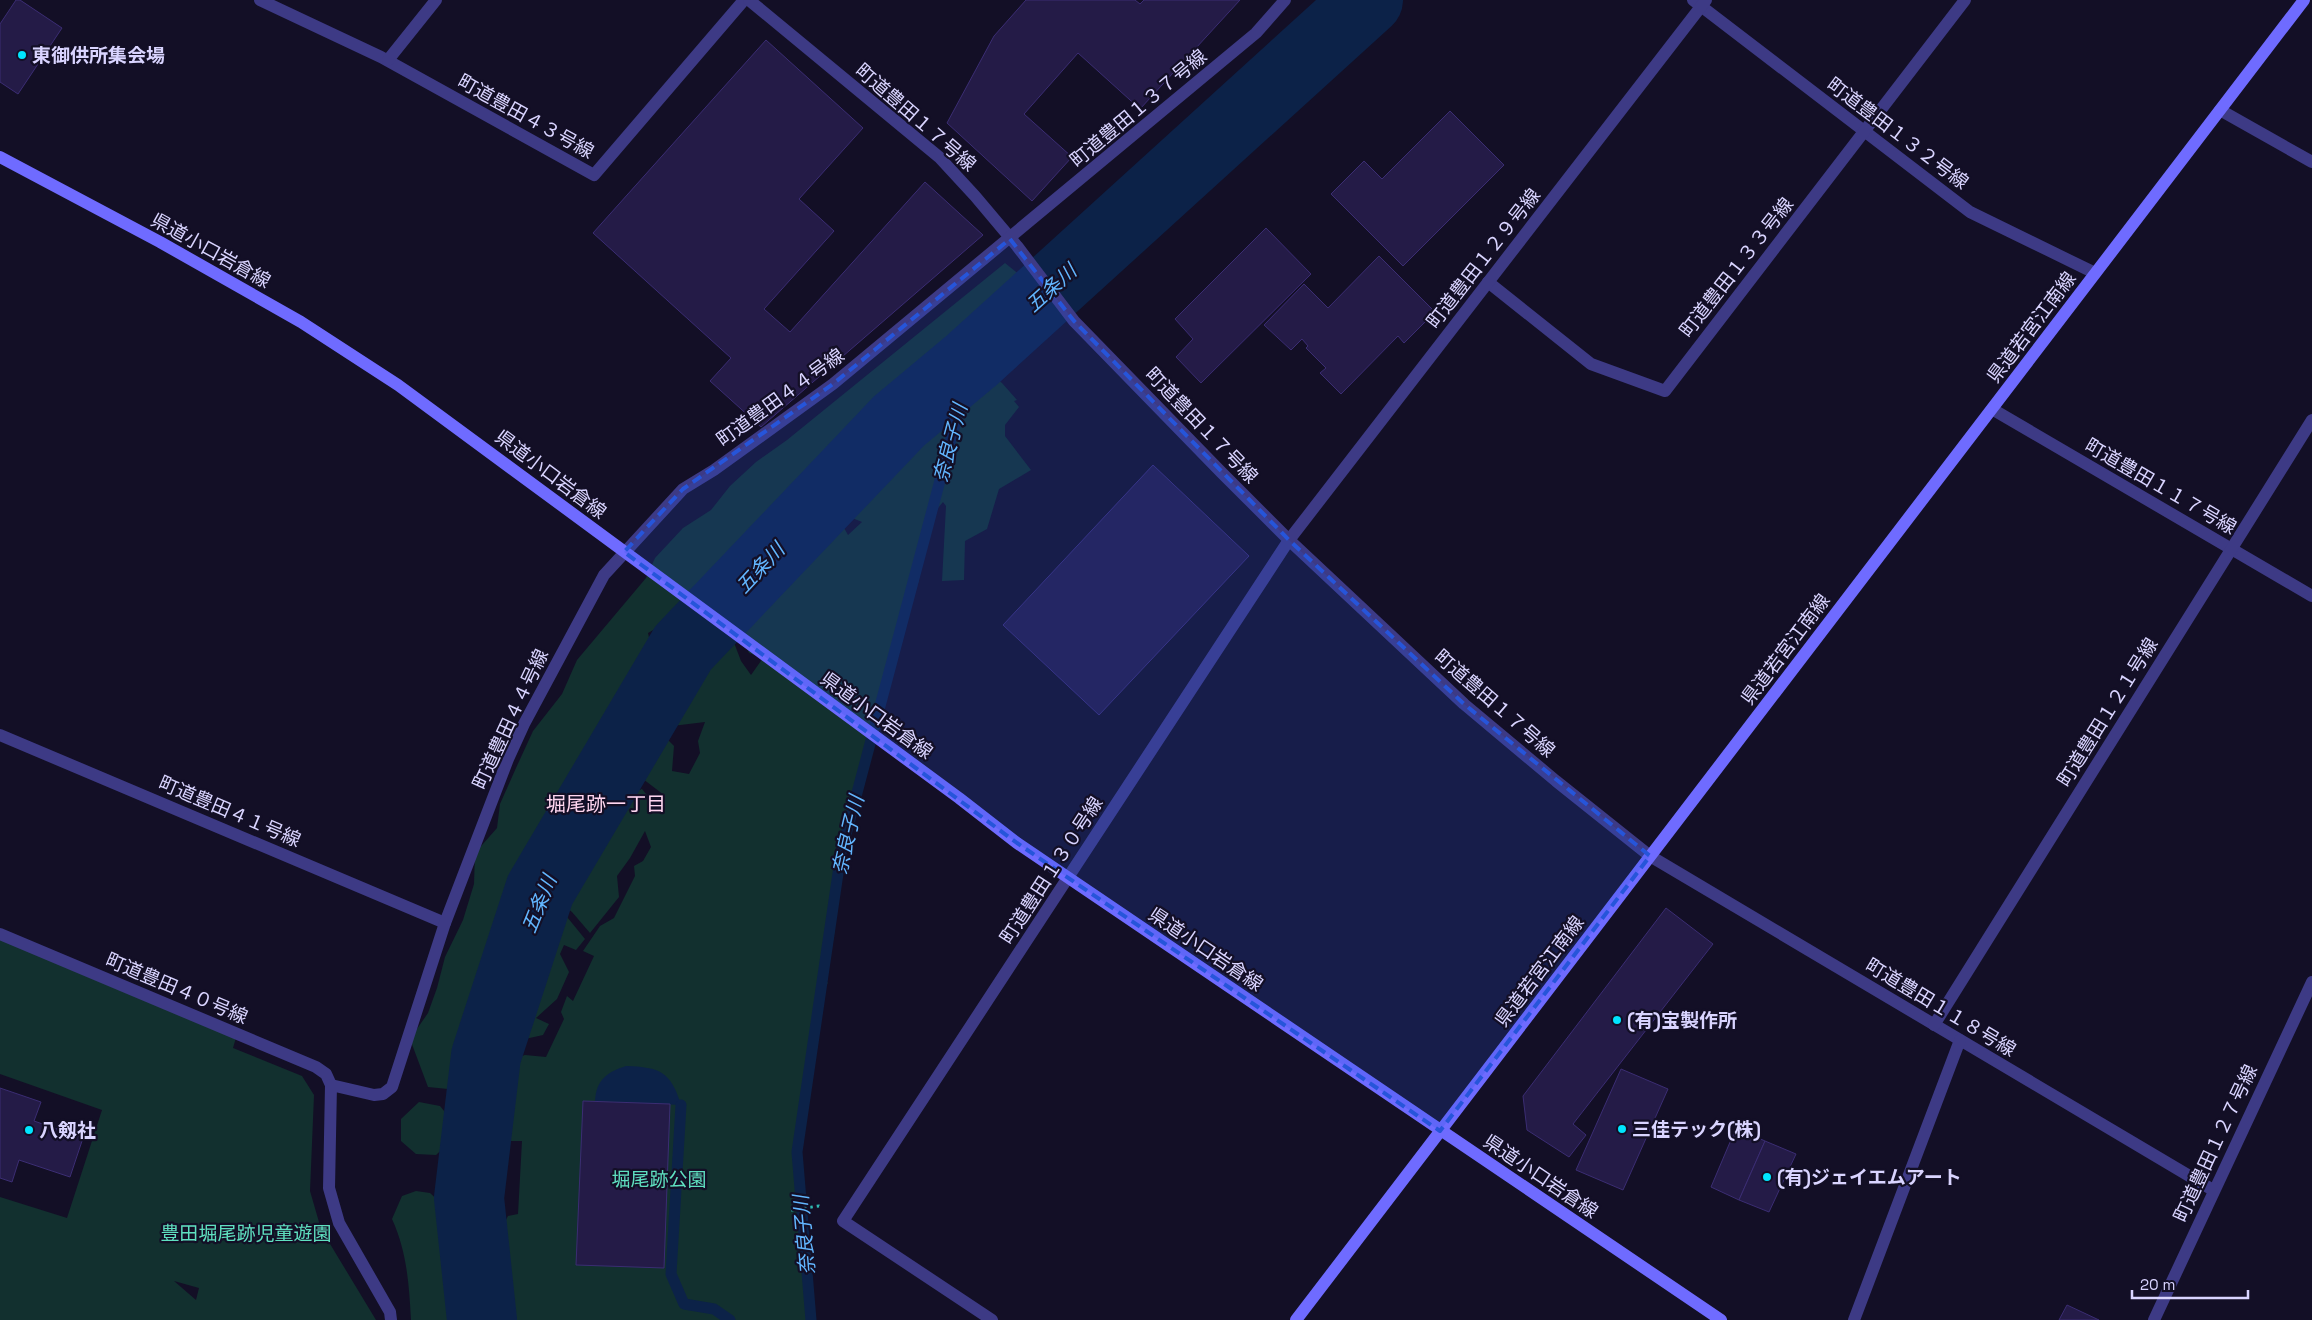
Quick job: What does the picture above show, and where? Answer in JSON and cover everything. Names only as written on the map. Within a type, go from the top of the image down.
[{"type":"main road","name":"県道若宮江南線","points":[[1296,1320],[2304,0]]},
{"type":"main road","name":"県道小口岩倉線","points":[[0,157],[160,242],[301,322],[398,385],[959,798],[1017,843],[1718,1319]]},
{"type":"street","name":"町道豊田４３号線","points":[[260,0],[388,60],[594,175],[744,0]]},
{"type":"street","points":[[388,60],[436,0]]},
{"type":"street","name":"町道豊田１７号線","points":[[749,0],[939,157],[1014,243],[1074,321],[1289,540],[1464,704],[1650,856]]},
{"type":"street","name":"町道豊田１３７号線","points":[[1014,243],[1256,33],[1285,0]]},
{"type":"street","name":"町道豊田１３３号線","points":[[1488,282],[1591,364],[1665,391],[1965,0]]},
{"type":"street","name":"町道豊田１３２号線","points":[[1700,2],[1864,132],[1970,212],[2095,273]]},
{"type":"street","name":"町道豊田１２９号線","points":[[1289,540],[1488,282],[1700,2]]},
{"type":"street","points":[[2220,110],[2312,162]]},
{"type":"street","name":"町道豊田４４号線","points":[[332,1085],[374,1095],[383,1094],[392,1087],[445,923],[508,759],[524,724],[604,575],[683,489],[714,470],[833,384],[1014,243]]},
{"type":"street","name":"町道豊田１１７号線","points":[[1992,409],[2312,596]]},
{"type":"street","name":"町道豊田１２１号線","points":[[1934,1025],[2312,420]]},
{"type":"street","name":"町道豊田１３０号線","points":[[992,1320],[844,1221],[1289,540]]},
{"type":"street","name":"町道豊田４１号線","points":[[0,734],[445,923]]},
{"type":"street","name":"町道豊田１１８号線","points":[[1650,856],[2213,1190]]},
{"type":"street","name":"町道豊田４０号線","points":[[0,934],[316,1067],[326,1074],[332,1085]]},
{"type":"street","name":"町道豊田１２７号線","points":[[2154,1320],[2213,1190],[2312,982]]},
{"type":"street","points":[[1854,1320],[1960,1040]]},
{"type":"street","points":[[332,1085],[328,1188],[339,1223],[390,1312],[392,1320]]},
{"type":"highlighted area","points":[[1010,239],[1074,321],[1289,540],[1464,704],[1650,856],[1440,1131],[1017,843],[624,552],[683,489],[833,384]]},
{"type":"green space","points":[[1005,263],[1020,275],[1026,305],[998,322],[982,359],[931,382],[912,418],[878,453],[831,475],[757,548],[725,557],[706,600],[648,633],[652,650],[636,694],[619,693],[612,730],[592,781],[570,802],[575,815],[556,844],[534,869],[529,892],[503,927],[512,944],[489,961],[496,981],[483,1012],[464,1025],[477,1034],[476,1048],[467,1079],[448,1089],[428,1087],[410,1039],[428,1013],[445,957],[463,920],[474,884],[475,853],[497,828],[500,804],[533,731],[562,694],[577,660],[646,578],[655,558],[683,528],[711,510],[730,486],[756,462],[787,440]]},
{"type":"green space","name":"堀尾跡公園","points":[[987,371],[1002,383],[1017,400],[1014,401],[1019,407],[1005,425],[1005,436],[1031,470],[999,489],[987,529],[965,541],[964,580],[942,581],[946,506],[943,502],[929,519],[916,568],[919,581],[903,618],[841,852],[830,924],[835,929],[830,960],[825,960],[823,976],[828,983],[821,990],[797,1152],[808,1320],[489,1320],[488,1303],[500,1286],[487,1257],[508,1216],[518,1214],[522,1141],[493,1141],[489,1120],[489,1092],[478,1074],[482,1048],[499,1036],[491,1013],[535,963],[553,939],[541,924],[563,912],[585,939],[576,950],[564,945],[560,954],[569,972],[557,999],[536,1018],[549,1024],[543,1035],[525,1039],[517,1028],[506,1037],[509,1060],[525,1055],[546,1057],[564,1019],[561,1012],[567,996],[573,1001],[594,956],[583,951],[600,926],[614,918],[635,876],[634,866],[643,861],[651,847],[645,831],[630,858],[617,876],[619,897],[590,933],[572,912],[555,898],[570,856],[611,788],[623,797],[642,789],[651,800],[664,795],[643,779],[621,781],[610,755],[618,742],[635,740],[656,728],[674,746],[672,771],[689,774],[700,753],[698,741],[705,722],[672,726],[656,716],[674,671],[704,643],[733,640],[741,661],[751,675],[763,658],[749,653],[744,641],[721,631],[760,557],[810,524],[839,519],[848,535],[862,522],[845,515],[857,482],[882,461],[907,429],[921,431],[934,399],[972,383]]},
{"type":"green space","name":"豊田堀尾跡児童遊園","points":[[0,934],[237,1034],[233,1048],[302,1076],[314,1095],[310,1191],[321,1229],[376,1320],[0,1320],[0,1197],[67,1218],[102,1110],[0,1074]],"holes":[[[174,1281],[199,1288],[196,1300]]]},
{"type":"green space","points":[[419,1102],[440,1106],[453,1122],[450,1142],[436,1155],[416,1154],[401,1141],[401,1119]]},
{"type":"green space","points":[[416,1191],[430,1193],[446,1208],[451,1248],[446,1267],[447,1300],[460,1313],[460,1320],[411,1320],[404,1256],[392,1219],[402,1196]]},
{"type":"water","points":[[626,1066],[656,1070],[668,1078],[681,1105],[595,1101],[600,1082],[608,1074]]},
{"type":"building","name":"東御供所集会場","points":[[16,0],[20,0],[62,28],[18,94],[0,82],[0,24]]},
{"type":"building","points":[[1026,0],[1135,0],[1140,4],[1144,0],[1240,0],[1140,109],[1078,53],[1024,114],[1072,157],[1032,201],[947,123],[994,36]]},
{"type":"building","points":[[766,40],[863,128],[799,199],[834,231],[764,309],[790,332],[925,182],[983,235],[761,427],[710,381],[731,358],[593,233]]},
{"type":"building","points":[[1450,111],[1504,165],[1403,266],[1331,194],[1364,161],[1382,179]]},
{"type":"building","points":[[1266,228],[1311,274],[1201,383],[1176,357],[1193,339],[1175,319]]},
{"type":"building","points":[[1379,256],[1435,312],[1404,343],[1398,336],[1341,394],[1320,373],[1326,368],[1306,348],[1308,346],[1302,339],[1291,350],[1264,325],[1304,284],[1328,308]]},
{"type":"building","points":[[1153,465],[1249,556],[1099,715],[1003,625]]},
{"type":"building","name":"(有)宝製作所","points":[[1666,908],[1713,944],[1573,1124],[1586,1135],[1569,1157],[1527,1130],[1523,1096]]},
{"type":"building","name":"三佳テック(株)","points":[[1621,1069],[1668,1089],[1623,1190],[1576,1170]]},
{"type":"building","name":"八剱社","points":[[0,1088],[41,1102],[34,1121],[83,1138],[70,1177],[19,1160],[12,1182],[0,1178]]},
{"type":"building","points":[[583,1101],[670,1104],[664,1268],[576,1265]]},
{"type":"building","name":"三佳テック(株)","points":[[1736,1128],[1765,1141],[1739,1200],[1711,1187]]},
{"type":"building","name":"(有)ジェイエムアート","points":[[1765,1141],[1796,1154],[1769,1212],[1739,1200]]},
{"type":"building","points":[[2067,1305],[2099,1320],[2059,1320]]},
{"type":"waterway","name":"五条川","points":[[482,1320],[469,1198],[486,1056],[540,890],[683,648],[899,421],[972,360],[1368,0]]},
{"type":"waterway","name":"奈良子川","points":[[811,1320],[797,1152],[841,853],[972,360]]},
{"type":"waterway","points":[[681,1105],[671,1274],[684,1304],[714,1309],[730,1320]]},
{"type":"place","name":"東御供所集会場","points":[[22,55]]},
{"type":"place","name":"(有)宝製作所","points":[[1617,1020]]},
{"type":"place","name":"三佳テック(株)","points":[[1622,1129]]},
{"type":"place","name":"八剱社","points":[[29,1130]]},
{"type":"place","name":"(有)ジェイエムアート","points":[[1767,1177]]},
{"type":"district","name":"堀尾跡一丁目","points":[[606,804]]}]
